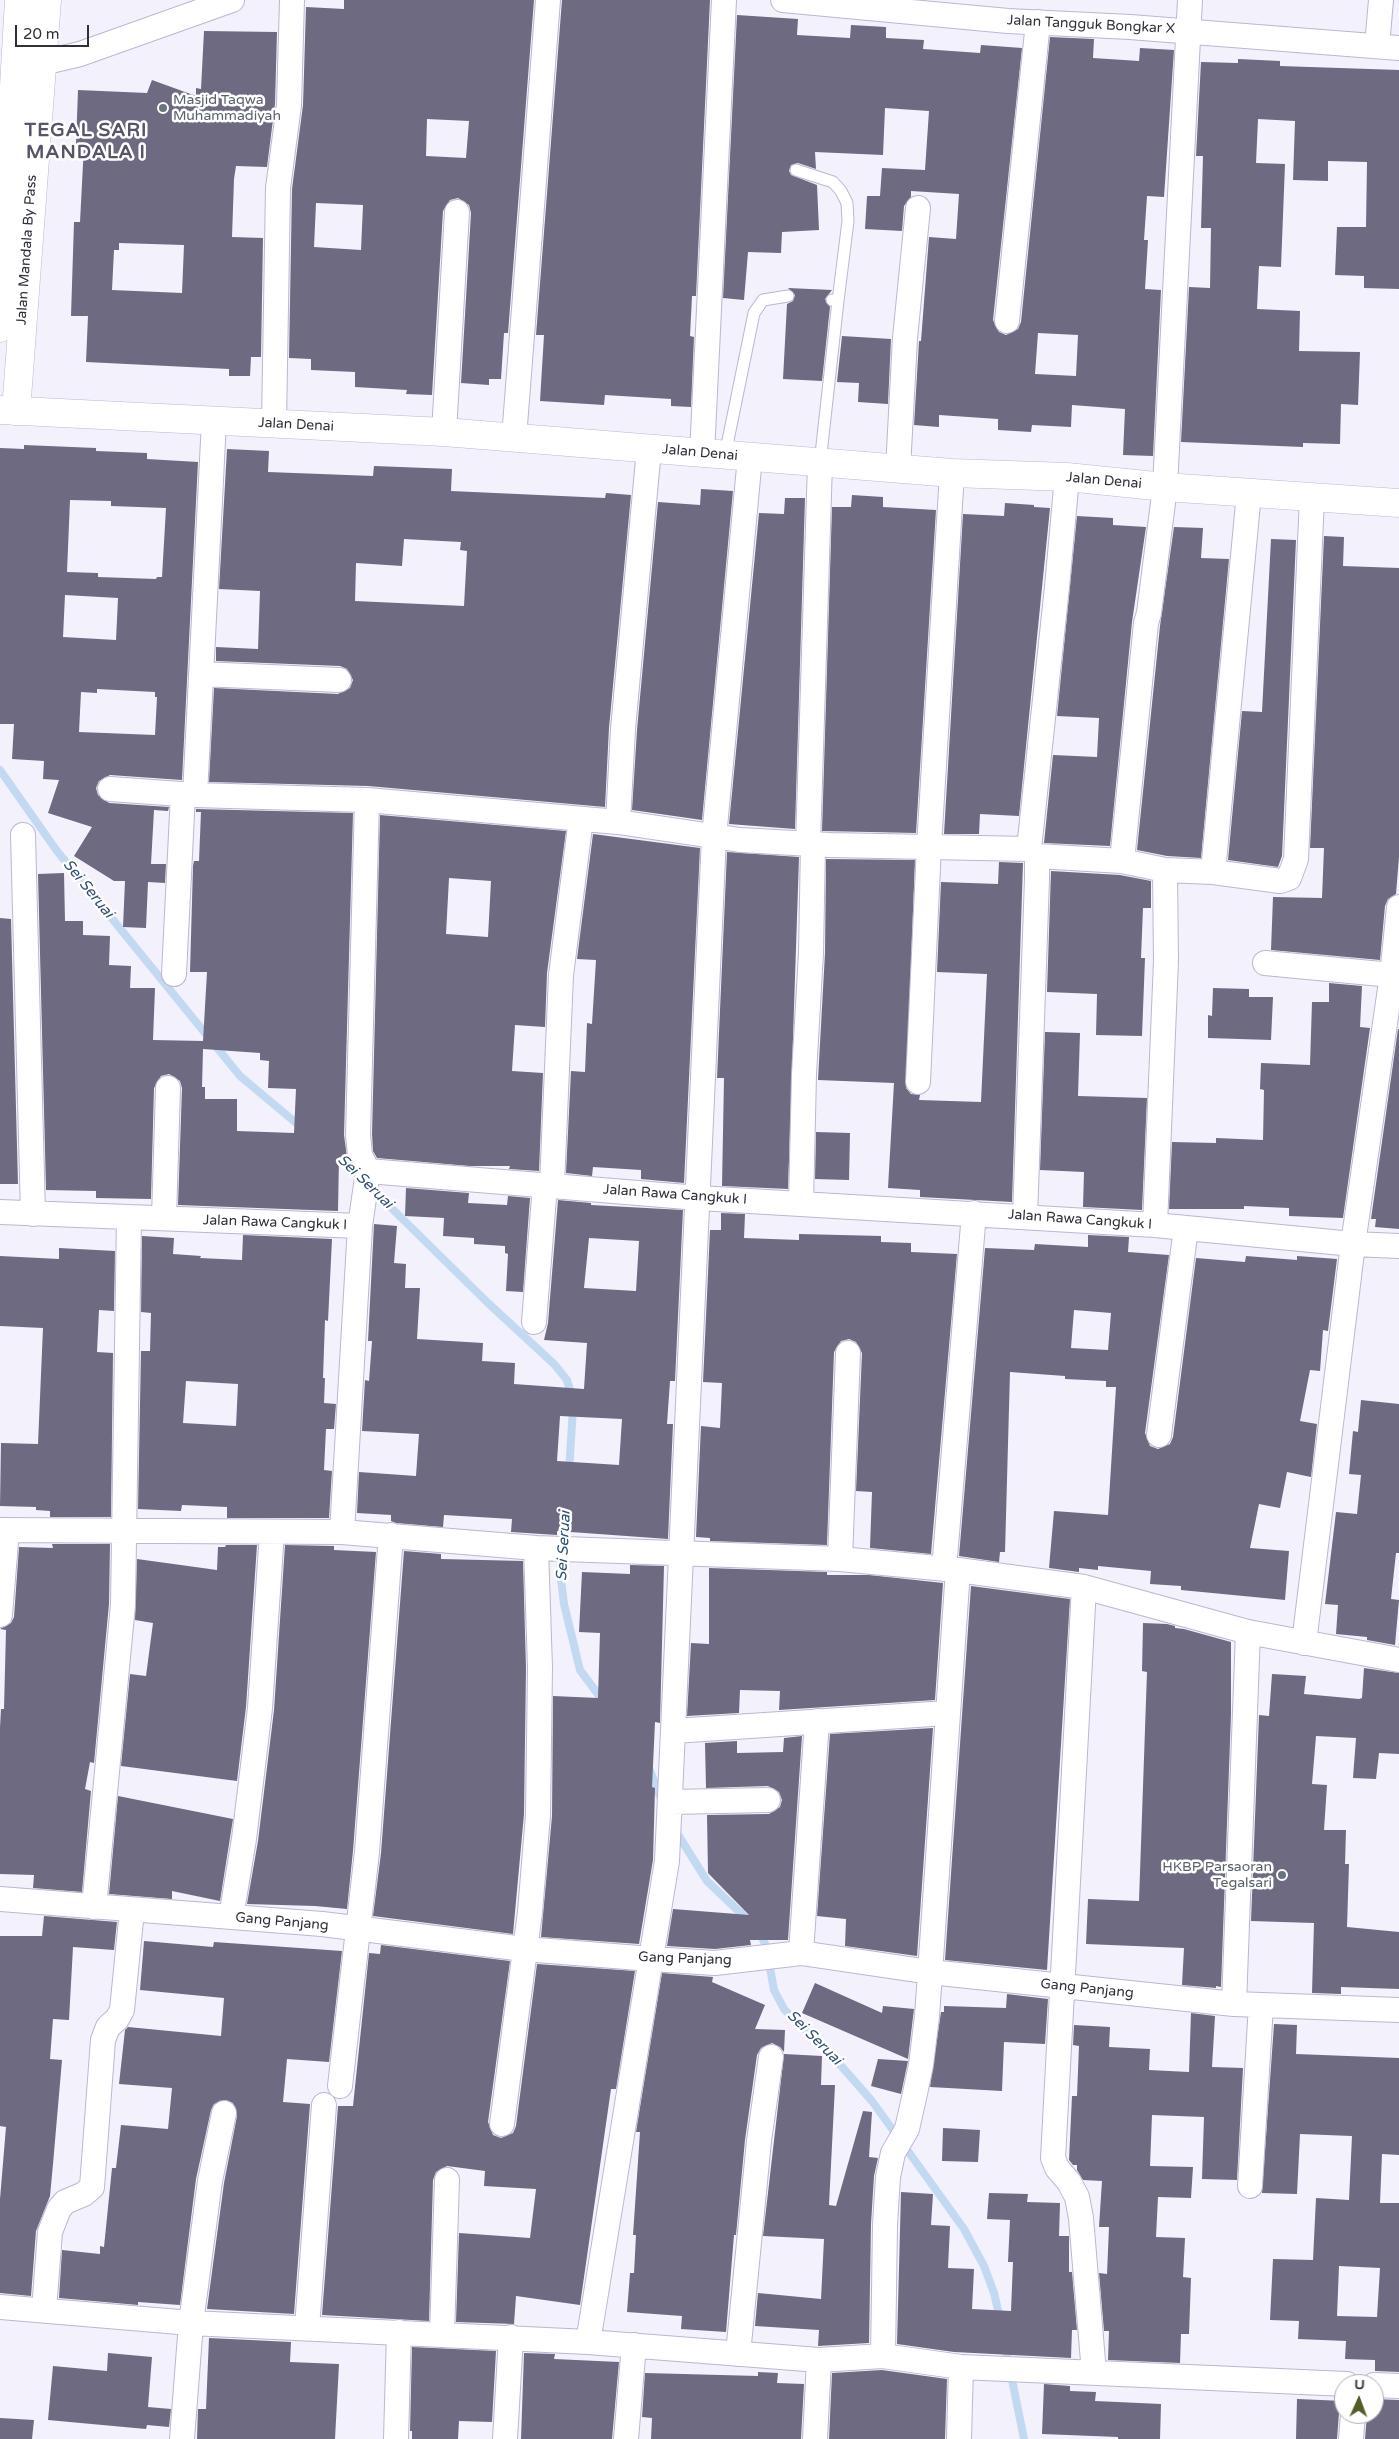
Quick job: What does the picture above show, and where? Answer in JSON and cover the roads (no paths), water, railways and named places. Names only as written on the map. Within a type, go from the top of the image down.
[{"type":"main road","name":"Jalan Mandala By Pass","points":[[0,328],[19,0]]},
{"type":"main road","name":"Jalan Mandala By Pass","points":[[8,411],[47,0]]},
{"type":"main road","name":"Jalan Denai","points":[[8,411],[444,432],[898,469],[1066,477],[1249,493],[1399,503]]},
{"type":"street","points":[[42,63],[80,54],[232,0]]},
{"type":"street","points":[[274,424],[278,188],[289,105],[292,0]]},
{"type":"street","points":[[514,438],[548,0]]},
{"type":"street","points":[[588,2342],[652,1959],[667,1861],[671,1806],[714,837],[726,455],[724,0]]},
{"type":"street","name":"Jalan Tangguk Bongkar X","points":[[782,0],[1009,10],[1038,22],[1188,31],[1388,47]]},
{"type":"street","points":[[1122,861],[1146,623],[1165,486],[1190,0]]},
{"type":"street","points":[[1381,0],[1388,47]]},
{"type":"street","points":[[1007,321],[1038,22]]},
{"type":"street","points":[[898,469],[905,338],[918,208]]},
{"type":"street","points":[[444,432],[457,212]]},
{"type":"street","points":[[174,974],[201,674],[214,421]]},
{"type":"street","points":[[618,822],[623,729],[649,449]]},
{"type":"street","points":[[802,1204],[804,1074],[811,953],[811,844],[820,463]]},
{"type":"street","points":[[918,1082],[929,846],[952,473]]},
{"type":"street","points":[[1025,1217],[1033,853],[1066,477]]},
{"type":"street","points":[[1213,872],[1249,493]]},
{"type":"street","points":[[110,789],[189,795],[367,800],[618,822],[714,837],[811,844],[929,846],[1033,853],[1122,861],[1165,870],[1213,872],[1280,881],[1289,878],[1296,859],[1312,497]]},
{"type":"street","points":[[201,674],[339,680]]},
{"type":"street","points":[[366,1179],[360,1155],[358,1135],[367,800]]},
{"type":"street","points":[[534,1322],[548,1185],[561,975],[581,819]]},
{"type":"street","points":[[23,835],[33,1214]]},
{"type":"street","points":[[1154,1225],[1166,961],[1165,870]]},
{"type":"street","points":[[1304,1643],[1353,1244],[1392,975],[1399,907]]},
{"type":"street","points":[[1265,963],[1392,975]]},
{"type":"street","points":[[164,1218],[168,1088]]},
{"type":"street","name":"Jalan Rawa Cangkuk I","points":[[0,1212],[360,1226],[366,1179],[548,1185],[699,1198],[1154,1225],[1353,1244],[1399,1246]]},
{"type":"street","points":[[883,2356],[885,2225],[888,2177],[893,2153],[906,2128],[921,2065],[930,1972],[947,1712],[951,1569],[974,1213]]},
{"type":"street","points":[[94,1908],[123,1606],[129,1217]]},
{"type":"street","points":[[342,1532],[360,1226]]},
{"type":"street","points":[[1159,1435],[1186,1228]]},
{"type":"street","points":[[840,1559],[848,1353]]},
{"type":"street","points":[[0,1615],[4,1530],[342,1532],[542,1548],[840,1559],[951,1569],[1084,1587],[1248,1632],[1399,1660]]},
{"type":"street","points":[[231,1917],[244,1839],[260,1708],[272,1532]]},
{"type":"street","points":[[340,2086],[360,1929],[391,1535]]},
{"type":"street","points":[[502,2124],[530,1912],[538,1816],[542,1548]]},
{"type":"street","points":[[1084,1587],[1053,2158],[1057,2168],[1069,2182],[1077,2196],[1081,2218],[1094,2373]]},
{"type":"street","points":[[1234,2004],[1248,1632]]},
{"type":"street","points":[[674,1731],[947,1712]]},
{"type":"street","points":[[790,1954],[817,1721]]},
{"type":"street","points":[[671,1806],[768,1800]]},
{"type":"street","name":"Gang Panjang","points":[[0,1899],[360,1929],[524,1949],[715,1963],[790,1954],[1062,1987],[1234,2004],[1399,2010]]},
{"type":"street","points":[[44,2310],[50,2232],[59,2209],[65,2202],[84,2194],[92,2187],[103,2040],[108,2027],[117,2019],[122,2010],[132,1910]]},
{"type":"street","points":[[1250,2186],[1261,2005]]},
{"type":"street","points":[[738,2354],[758,2151],[771,2057]]},
{"type":"street","points":[[307,2328],[324,2105]]},
{"type":"street","points":[[182,2439],[191,2323],[210,2181],[224,2113]]},
{"type":"street","points":[[442,2334],[447,2180]]},
{"type":"street","points":[[0,2307],[191,2323],[511,2337],[819,2360],[883,2356],[987,2368],[1334,2383]]},
{"type":"street","points":[[396,2439],[399,2332]]},
{"type":"street","points":[[505,2439],[511,2337]]},
{"type":"street","points":[[626,2439],[634,2345]]},
{"type":"street","points":[[815,2439],[819,2360]]},
{"type":"street","points":[[959,2439],[961,2366]]},
{"type":"street","points":[[1384,2385],[1399,2386]]},
{"type":"street","points":[[1351,2439],[1352,2424]]},
{"type":"lane","points":[[796,170],[833,182],[841,191],[847,203],[848,221],[835,300],[820,463]]},
{"type":"lane","points":[[726,455],[754,313],[763,300],[788,296]]},
{"type":"waterway","name":"Sei Seruai","points":[[0,770],[57,851],[240,1076],[301,1127]]},
{"type":"waterway","name":"Sei Seruai","points":[[332,1151],[362,1179]]},
{"type":"waterway","name":"Sei Seruai","points":[[370,1187],[488,1303],[554,1364],[567,1380],[572,1397]]},
{"type":"waterway","name":"Sei Seruai","points":[[569,1471],[573,1408]]},
{"type":"waterway","name":"Sei Seruai","points":[[564,1523],[560,1571],[564,1604],[580,1670],[603,1701]]},
{"type":"waterway","name":"Sei Seruai","points":[[649,1768],[661,1799]]},
{"type":"waterway","name":"Sei Seruai","points":[[675,1830],[707,1881],[749,1921]]},
{"type":"waterway","name":"Sei Seruai","points":[[759,1931],[766,1946],[774,1990],[784,2009],[799,2025],[822,2044],[872,2101],[964,2229],[984,2266],[994,2293],[1000,2319]]},
{"type":"waterway","name":"Sei Seruai","points":[[1005,2345],[1024,2439]]},
{"type":"place","name":"Masjid Taqwa Muhammadiyah","points":[[163,108]]},
{"type":"place","name":"HKBP Parsaoran Tegalsari","points":[[1282,1875]]},
{"type":"district","name":"TEGAL SARI MANDALA I","points":[[86,142]]}]
